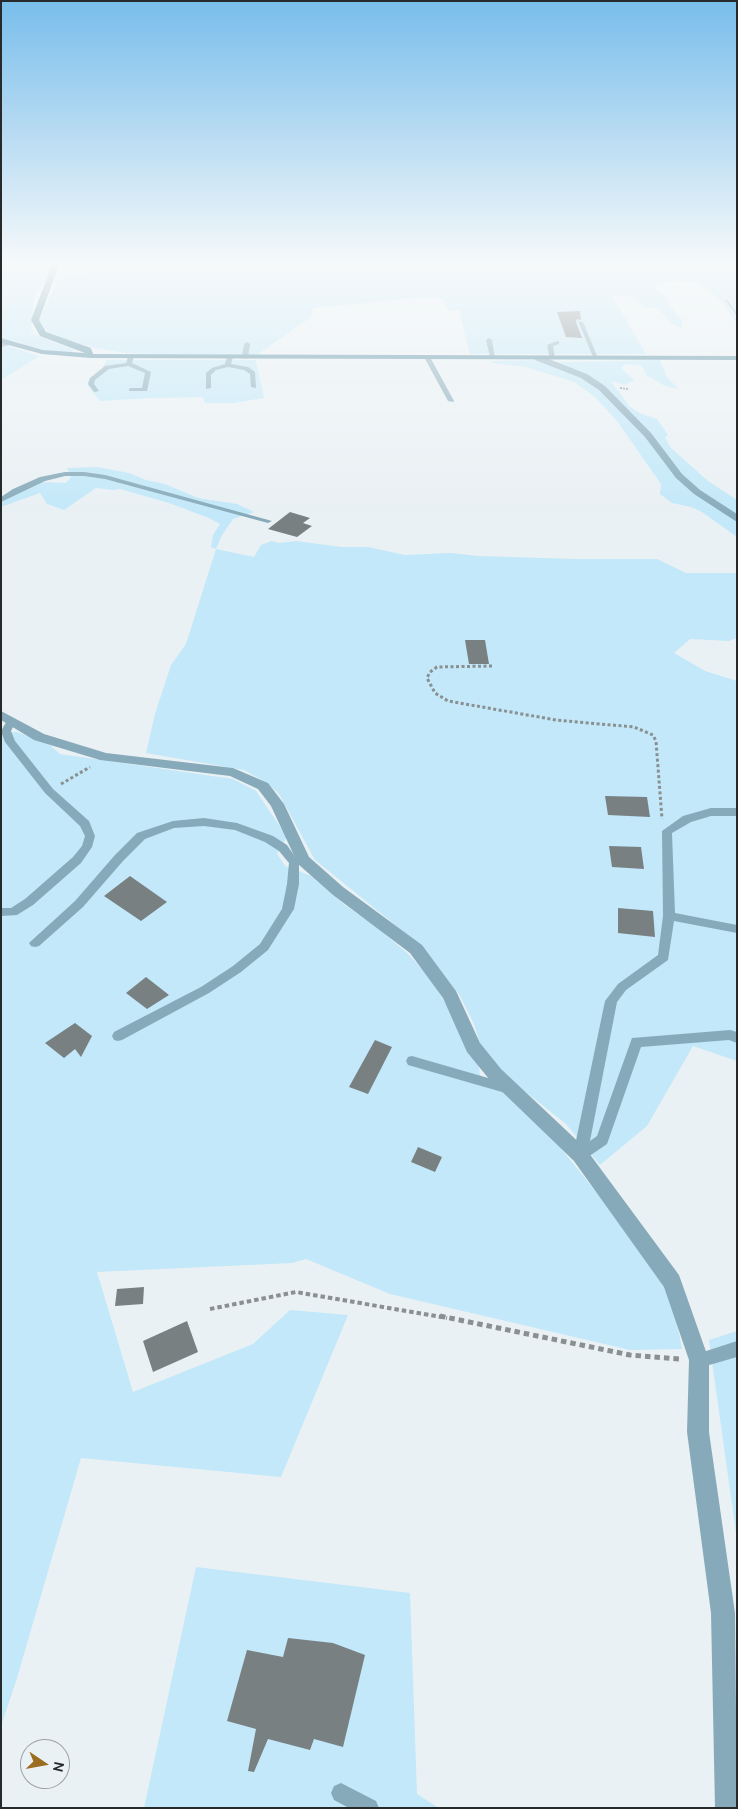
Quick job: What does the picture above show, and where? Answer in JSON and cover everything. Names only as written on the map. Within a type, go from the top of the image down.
[{"type":"main road","points":[[23,346],[42,352],[130,360],[229,361],[245,357],[737,358]]},
{"type":"main road","points":[[78,346],[88,350],[91,356]]},
{"type":"street","points":[[538,358],[584,376],[602,388],[648,435],[679,476],[697,492],[737,519]]},
{"type":"street","points":[[6,718],[39,737],[105,757],[233,772],[264,786],[278,804],[298,861],[416,949],[450,995],[474,1047],[495,1074],[580,1155],[672,1282],[698,1360],[698,1432],[730,1614],[728,1808]]},
{"type":"lane","points":[[245,357],[247,346]]},
{"type":"lane","points":[[490,346],[493,358]]},
{"type":"lane","points":[[550,346],[552,358]]},
{"type":"lane","points":[[591,346],[596,357]]},
{"type":"lane","points":[[427,357],[450,400]]},
{"type":"lane","points":[[96,392],[91,384],[92,379],[107,367],[130,360],[148,372],[145,390],[130,390]]},
{"type":"lane","points":[[208,388],[208,374],[229,361],[254,372],[254,387]]},
{"type":"lane","points":[[1,500],[43,479],[65,474],[84,474],[105,477],[268,521]]},
{"type":"lane","points":[[1,912],[12,912],[29,902],[77,860],[87,847],[90,836],[86,824],[49,791],[10,742],[6,732],[6,718]]},
{"type":"lane","points":[[580,1155],[611,1001],[622,987],[664,957],[669,916],[667,831],[687,819],[711,812],[737,812]]},
{"type":"lane","points":[[35,943],[79,904],[141,836],[174,825],[204,822],[237,827],[269,839],[298,861],[288,909],[264,947],[237,969],[205,990],[118,1036]]},
{"type":"lane","points":[[669,916],[737,929]]},
{"type":"lane","points":[[580,1155],[602,1140],[636,1042],[730,1035],[737,1038]]},
{"type":"lane","points":[[412,1061],[513,1091]]},
{"type":"lane","points":[[698,1360],[737,1349]]},
{"type":"lane","points":[[341,1793],[369,1808]]},
{"type":"path","points":[[492,666],[437,667],[430,672],[427,678],[429,685],[435,693],[448,701],[470,706],[496,708],[541,718],[634,727],[652,735],[656,741],[662,824],[667,831]]},
{"type":"path","points":[[49,791],[105,757]]},
{"type":"path","points":[[210,1309],[296,1292],[467,1321],[630,1355],[698,1360]]},
{"type":"shaded area","points":[[1,346],[9,346],[40,356],[1,380]]},
{"type":"shaded area","points":[[31,346],[65,346],[74,350],[71,353]]},
{"type":"shaded area","points":[[89,346],[269,346],[257,355],[125,353]]},
{"type":"shaded area","points":[[468,346],[642,346],[646,354],[470,354]]},
{"type":"shaded area","points":[[107,360],[256,360],[264,398],[233,403],[205,403],[203,397],[100,401],[87,385],[89,379],[102,368]]},
{"type":"shaded area","points":[[552,360],[556,362],[660,360],[667,377],[679,389],[665,386],[646,375],[642,366],[625,364],[621,368],[634,380],[625,385],[611,381],[630,407],[642,414],[657,419],[668,435],[665,438],[671,448],[708,481],[737,500],[737,537],[702,512],[691,507],[672,503],[660,494],[661,484],[617,421],[595,397],[574,382],[525,367],[491,363],[493,361]]},
{"type":"shaded area","points":[[97,467],[129,473],[146,480],[165,484],[198,498],[237,504],[254,512],[233,519],[222,535],[216,549],[211,547],[213,535],[220,524],[169,503],[120,489],[96,488],[64,510],[47,504],[40,493],[1,507],[1,499],[41,482],[66,483],[71,477],[67,468]]},
{"type":"shaded area","points":[[272,541],[279,543],[296,541],[341,547],[368,547],[405,555],[451,553],[478,556],[575,559],[657,559],[686,573],[737,573],[737,638],[729,641],[690,639],[674,653],[705,671],[737,681],[737,1061],[693,1046],[647,1126],[600,1165],[566,1124],[507,1077],[481,1046],[474,1024],[460,996],[429,955],[415,941],[315,860],[279,794],[267,783],[244,770],[146,753],[155,714],[171,665],[186,644],[216,549],[254,557],[261,545]]},
{"type":"shaded area","points":[[17,732],[50,745],[60,754],[233,779],[256,791],[287,837],[277,854],[285,866],[311,876],[346,906],[373,924],[407,953],[431,979],[478,1059],[480,1075],[509,1095],[551,1136],[614,1214],[662,1277],[676,1318],[682,1349],[630,1350],[390,1294],[306,1259],[292,1263],[97,1272],[133,1392],[253,1344],[290,1310],[348,1315],[281,1477],[81,1458],[17,1678],[1,1726],[1,733]]},
{"type":"shaded area","points":[[737,1331],[737,1540],[709,1340]]},
{"type":"shaded area","points":[[196,1567],[410,1593],[417,1794],[439,1808],[144,1808]]},
{"type":"building","points":[[290,512],[310,518],[303,523],[312,526],[297,537],[268,529]]},
{"type":"building","points":[[465,640],[485,640],[489,664],[469,664]]},
{"type":"building","points":[[605,796],[647,797],[650,817],[608,815]]},
{"type":"building","points":[[609,846],[641,847],[644,869],[612,867]]},
{"type":"building","points":[[130,876],[167,902],[141,921],[104,896]]},
{"type":"building","points":[[618,908],[653,911],[655,937],[618,933]]},
{"type":"building","points":[[146,977],[169,995],[147,1009],[126,993]]},
{"type":"building","points":[[75,1023],[92,1036],[81,1057],[75,1049],[64,1058],[45,1043]]},
{"type":"building","points":[[375,1040],[392,1047],[368,1094],[349,1087]]},
{"type":"building","points":[[418,1147],[442,1157],[435,1172],[411,1162]]},
{"type":"building","points":[[144,1287],[143,1304],[115,1306],[117,1289]]},
{"type":"building","points":[[187,1321],[198,1352],[153,1372],[143,1341]]},
{"type":"building","points":[[288,1638],[333,1643],[365,1655],[343,1747],[314,1739],[310,1750],[268,1739],[254,1772],[248,1771],[256,1729],[227,1721],[247,1650],[283,1657]]}]
